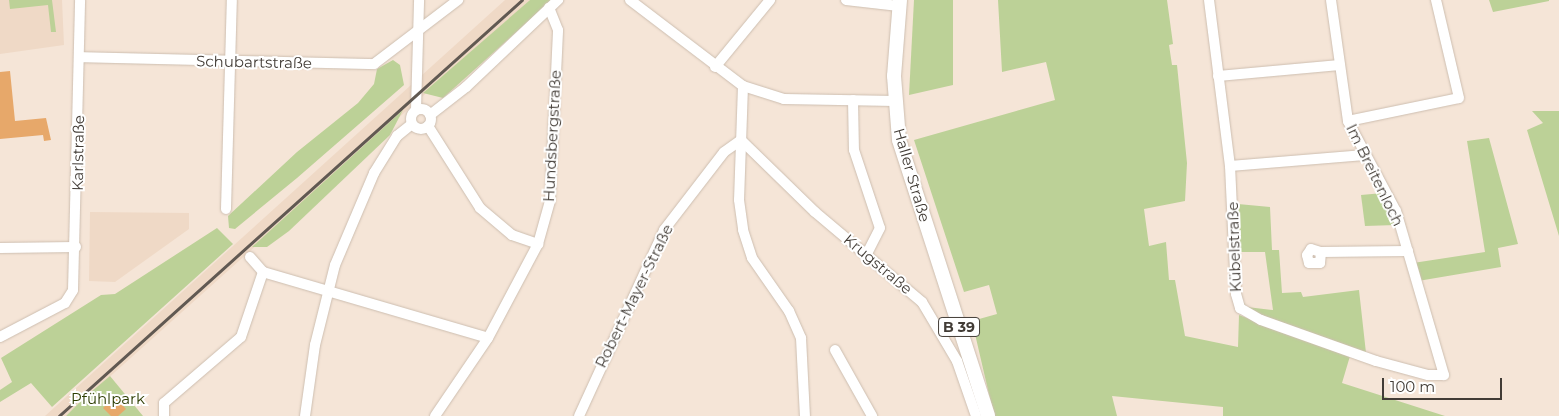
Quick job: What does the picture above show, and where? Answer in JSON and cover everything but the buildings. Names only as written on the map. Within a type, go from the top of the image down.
[{"type":"main road","name":"B 39","points":[[895,101],[899,3]]},
{"type":"main road","name":"Haller Straße","points":[[895,101],[899,140],[988,416]]},
{"type":"street","name":"Karlstraße","points":[[0,337],[65,303],[73,290],[76,247],[80,0]]},
{"type":"street","points":[[226,209],[232,0]]},
{"type":"street","points":[[305,416],[328,291],[374,173],[397,136],[412,124],[416,110],[418,0]]},
{"type":"street","name":"Schubartstraße","points":[[79,57],[374,64],[458,0]]},
{"type":"street","points":[[412,124],[419,128],[429,120],[558,0]]},
{"type":"street","points":[[630,0],[743,86],[784,99],[895,101]]},
{"type":"street","points":[[715,66],[770,0]]},
{"type":"street","points":[[846,0],[899,3]]},
{"type":"street","name":"Kübelstraße","points":[[1209,0],[1230,166],[1236,294],[1240,308],[1261,320],[1376,361],[1428,375],[1444,374]]},
{"type":"street","name":"Im Breitenloch","points":[[1330,0],[1348,121],[1396,211],[1444,374]]},
{"type":"street","points":[[1348,121],[1459,98],[1436,0]]},
{"type":"street","name":"Hundsbergstraße","points":[[435,416],[488,338],[538,244],[550,200],[558,30],[549,8]]},
{"type":"street","points":[[1218,76],[1340,65]]},
{"type":"street","points":[[743,86],[739,200],[743,230],[752,258],[789,311],[801,338],[805,416]]},
{"type":"street","points":[[853,100],[854,150],[880,228],[867,253]]},
{"type":"street","points":[[416,110],[423,109],[480,208],[512,235],[538,244]]},
{"type":"street","name":"Krugstraße","points":[[741,140],[815,212],[867,253],[922,302],[934,318],[957,362],[976,416]]},
{"type":"street","name":"Robert-Mayer-Straße","points":[[579,416],[664,230],[724,152],[741,140]]},
{"type":"street","points":[[1230,166],[1365,155]]},
{"type":"street","points":[[0,248],[76,247]]},
{"type":"street","points":[[1321,252],[1408,251]]},
{"type":"street","points":[[250,257],[263,272],[488,338]]},
{"type":"street","points":[[164,416],[164,403],[241,337],[263,272]]},
{"type":"street","points":[[835,350],[872,416]]},
{"type":"shaded area","points":[[0,0],[62,0],[64,45],[0,54]]},
{"type":"shaded area","points":[[505,0],[530,0],[66,416],[45,416]]},
{"type":"shaded area","points":[[90,212],[189,213],[189,229],[115,282],[89,281]]},
{"type":"green space","points":[[9,0],[52,0],[56,32],[51,32],[48,5],[10,9]]},
{"type":"green space","points":[[530,0],[552,0],[443,98],[423,93]]},
{"type":"green space","points":[[914,0],[953,0],[953,85],[909,95]]},
{"type":"green space","points":[[998,0],[1167,0],[1173,44],[1169,45],[1172,65],[1177,65],[1187,163],[1185,201],[1144,209],[1149,246],[1166,242],[1169,280],[1175,280],[1185,336],[1238,347],[1239,315],[1350,356],[1342,383],[1445,416],[1223,416],[1223,407],[1112,396],[1117,416],[994,416],[972,321],[997,314],[989,285],[964,292],[914,140],[1055,100],[1046,62],[1002,72]]},
{"type":"green space","points":[[1489,0],[1549,0],[1549,1],[1493,12]]},
{"type":"green space","points":[[393,60],[400,65],[404,85],[235,229],[229,228],[228,216],[297,152],[358,103],[374,84],[377,69]]},
{"type":"green space","points":[[403,110],[390,135],[289,231],[267,247],[252,247]]},
{"type":"green space","points":[[1532,111],[1559,111],[1559,236],[1527,130],[1543,123]]},
{"type":"green space","points":[[1489,138],[1518,244],[1498,248],[1501,267],[1418,281],[1413,263],[1485,252],[1467,141]]},
{"type":"green space","points":[[1383,193],[1396,225],[1365,226],[1361,195]]},
{"type":"green space","points":[[1238,204],[1270,207],[1272,250],[1279,250],[1282,293],[1301,292],[1303,297],[1359,290],[1366,353],[1244,309],[1243,302],[1247,307],[1273,310],[1265,252],[1240,252]]},
{"type":"green space","points":[[217,228],[233,244],[52,407],[31,383],[0,402],[0,390],[12,382],[1,358],[101,295],[115,294]]},
{"type":"green space","name":"Pfühlpark","points":[[110,376],[143,416],[66,416],[85,397]]},
{"type":"railway","points":[[59,416],[522,0]]}]
